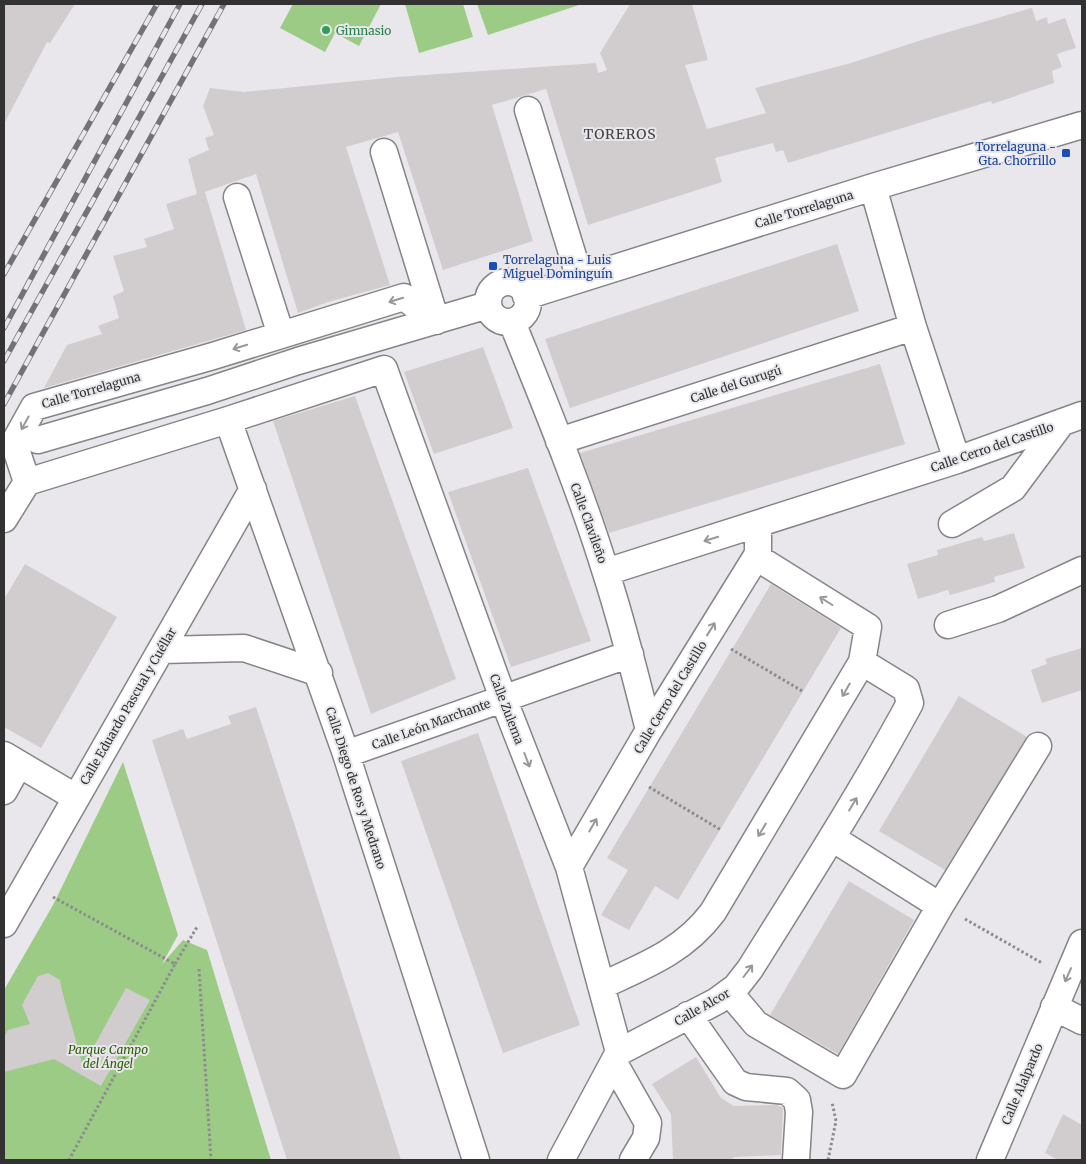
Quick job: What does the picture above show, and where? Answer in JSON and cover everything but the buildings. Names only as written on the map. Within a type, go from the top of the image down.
[{"type":"street","points":[[528,110],[580,279]]},
{"type":"street","name":"Calle Torrelaguna","points":[[526,296],[874,187],[1082,125]]},
{"type":"street","points":[[384,152],[436,321]]},
{"type":"street","points":[[874,187],[914,327],[957,460]]},
{"type":"street","points":[[237,197],[281,335]]},
{"type":"street","points":[[501,284],[513,284],[524,291],[526,296],[526,309],[523,315],[512,322],[499,320],[490,312],[488,305],[491,292],[501,284]]},
{"type":"street","name":"Calle Torrelaguna","points":[[27,482],[14,443],[34,407],[404,297],[436,321]]},
{"type":"street","points":[[38,440],[207,391],[298,361],[488,305]]},
{"type":"street","name":"Calle Clavileño","points":[[512,322],[559,441],[606,572],[630,654],[649,730]]},
{"type":"street","name":"Calle del Gurugú","points":[[559,441],[914,327]]},
{"type":"street","name":"Calle Zulema","points":[[228,420],[384,369],[503,698],[568,867],[601,986],[617,1058],[648,1123],[646,1138],[633,1160]]},
{"type":"street","points":[[952,524],[1014,488],[1072,419]]},
{"type":"street","name":"Calle Cerro del Castillo","points":[[606,572],[957,460],[1072,419]]},
{"type":"street","points":[[4,519],[27,482],[228,420]]},
{"type":"street","name":"Calle Diego de Ros y Medrano","points":[[228,420],[319,673],[476,1160]]},
{"type":"street","name":"Calle Eduardo Pascual y Cuéllar","points":[[4,924],[253,488]]},
{"type":"street","name":"Calle Cerro del Castillo","points":[[568,867],[649,730],[758,554],[758,524]]},
{"type":"street","points":[[601,986],[655,962],[688,940],[701,928],[713,912],[862,662],[868,627],[756,557]]},
{"type":"street","points":[[948,624],[998,610],[1082,570]]},
{"type":"street","points":[[161,650],[244,648],[319,673]]},
{"type":"street","name":"Calle León Marchante","points":[[346,754],[630,654]]},
{"type":"street","name":"Calle Alcor","points":[[617,1058],[688,1015],[717,1001],[736,987],[750,969],[832,838],[910,703],[906,689],[862,662]]},
{"type":"street","points":[[729,992],[756,1024],[843,1075],[950,911],[1038,746]]},
{"type":"street","points":[[4,791],[11,760],[75,797]]},
{"type":"street","points":[[832,838],[950,911]]},
{"type":"street","name":"Calle Alalpardo","points":[[990,1160],[1082,943]]},
{"type":"street","points":[[1054,1008],[1082,1021]]},
{"type":"street","points":[[688,1015],[734,1082],[746,1087],[787,1092],[797,1100],[799,1112],[796,1160]]},
{"type":"street","points":[[561,1160],[617,1058]]},
{"type":"path","points":[[724,644],[804,692]]},
{"type":"path","points":[[642,783],[721,830]]},
{"type":"path","points":[[27,883],[175,964]]},
{"type":"path","points":[[950,911],[1042,964]]},
{"type":"path","points":[[69,1160],[197,927]]},
{"type":"path","points":[[199,969],[211,1160]]},
{"type":"green space","name":"Gimnasio","points":[[293,4],[381,4],[359,46],[335,33],[325,52],[280,28]]},
{"type":"green space","points":[[405,4],[463,4],[473,37],[419,53]]},
{"type":"green space","points":[[477,4],[582,4],[488,35]]},
{"type":"green space","name":"Parque Campo del Ángel","points":[[123,762],[178,935],[162,964],[183,940],[207,950],[271,1160],[4,1160],[4,990],[53,905]]},
{"type":"railway","points":[[4,274],[157,4]]},
{"type":"railway","points":[[4,328],[180,4]]},
{"type":"railway","points":[[4,361],[202,4]]},
{"type":"railway","points":[[4,404],[224,4]]},
{"type":"place","name":"Gimnasio","points":[[326,30]]},
{"type":"place","name":"Torrelaguna - Gta. Chorrillo","points":[[1066,153]]},
{"type":"place","name":"Torrelaguna - Luis Miguel Dominguín","points":[[493,266]]},
{"type":"district","name":"TOREROS","points":[[620,134]]}]
